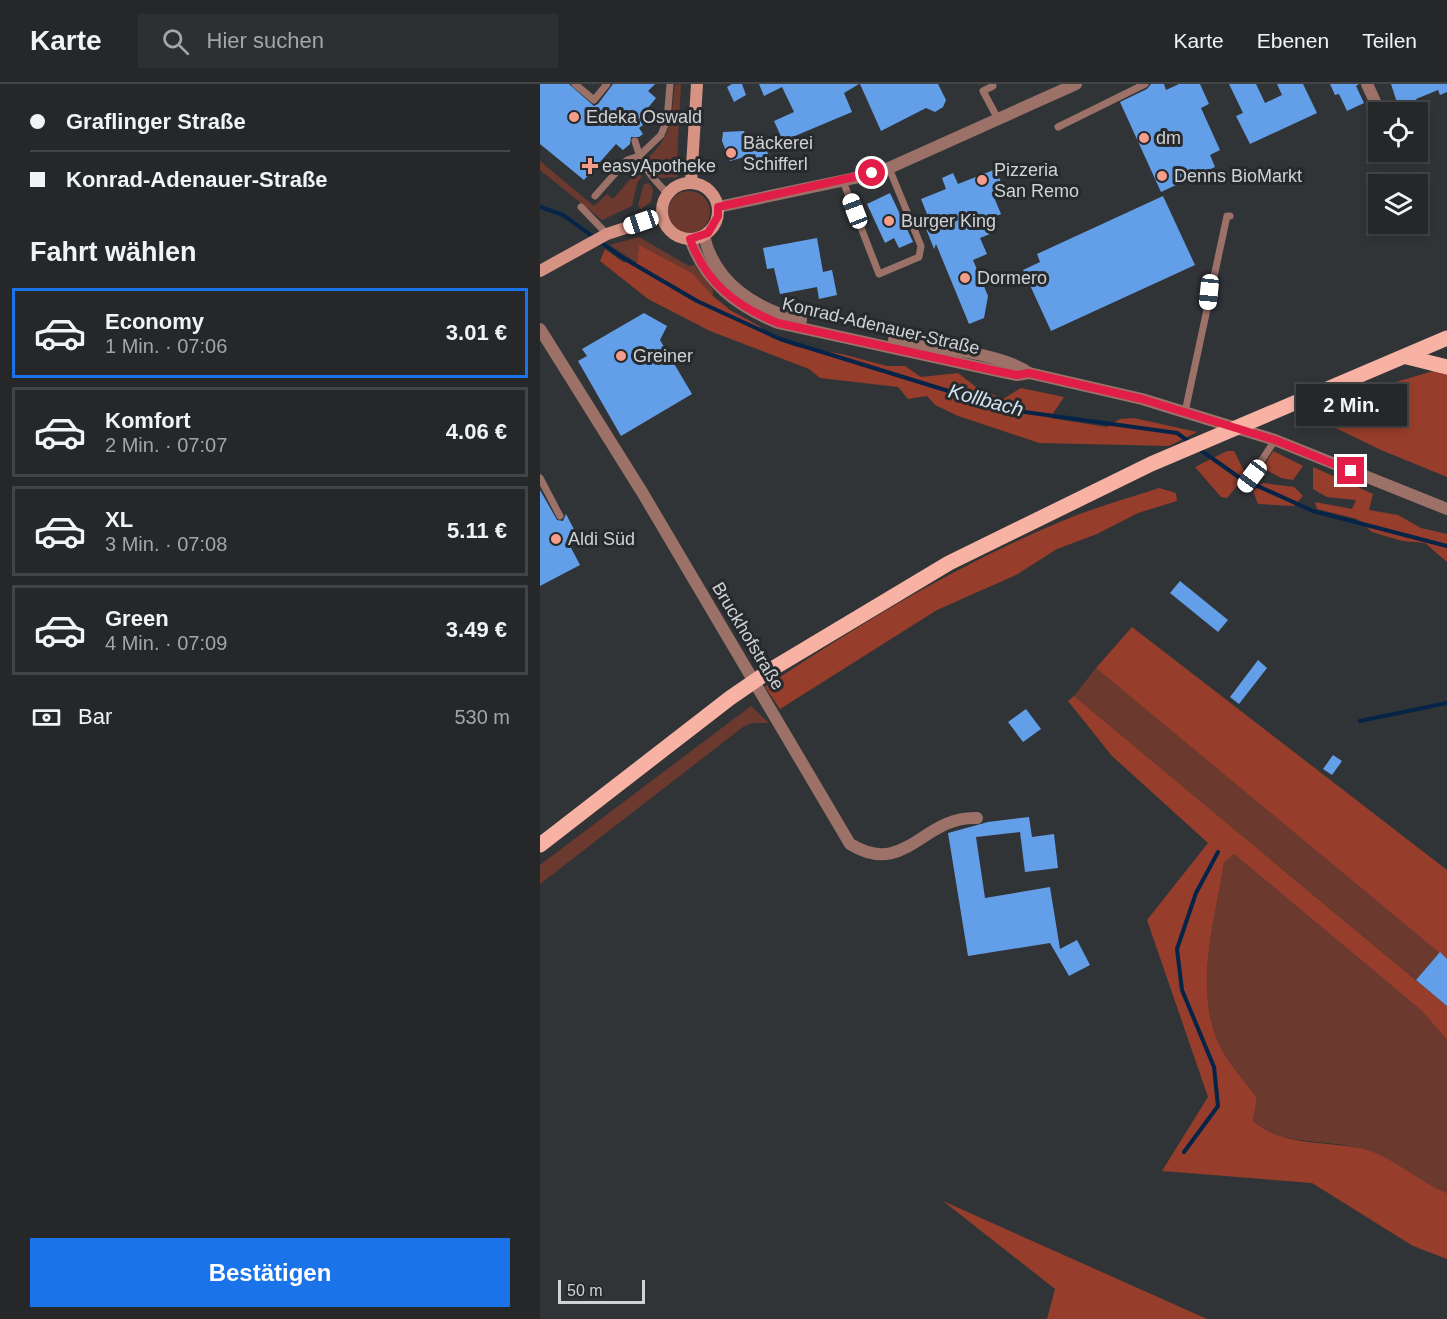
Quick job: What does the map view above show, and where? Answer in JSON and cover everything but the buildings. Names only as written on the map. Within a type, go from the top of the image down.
[{"type":"main road","points":[[691,183],[697,84]]},
{"type":"main road","points":[[691,183],[709,190],[718,207],[714,225],[704,236],[690,239],[672,232],[662,216],[662,205],[668,194],[681,184],[691,183]]},
{"type":"main road","points":[[540,271],[607,234],[662,216]]},
{"type":"main road","points":[[540,845],[730,698],[772,669],[949,564],[1151,464],[1407,357],[1447,338]]},
{"type":"main road","points":[[1407,357],[1447,367]]},
{"type":"street","points":[[718,207],[843,181],[889,168],[1076,84]]},
{"type":"street","points":[[1367,84],[1375,102]]},
{"type":"street","name":"Konrad-Adenauer-Straße","points":[[704,236],[708,256],[719,273],[763,308],[786,316],[847,330],[975,355],[1020,367],[1029,373],[1142,399],[1275,440],[1447,509]]},
{"type":"street","name":"Konrad-Adenauer-Straße","points":[[690,239],[697,260],[709,278],[749,311],[778,323],[1017,375],[1029,373]]},
{"type":"street","name":"Bruckhofstraße","points":[[540,329],[544,343],[642,492],[850,844],[866,854],[892,855],[943,824],[964,818],[977,818]]},
{"type":"lane","points":[[575,84],[594,100],[607,84]]},
{"type":"lane","points":[[595,196],[627,160],[639,156],[661,135],[667,120],[670,84]]},
{"type":"lane","points":[[992,84],[993,86],[984,91],[998,119]]},
{"type":"lane","points":[[1058,127],[1145,84]]},
{"type":"lane","points":[[635,141],[639,156],[649,175],[668,194]]},
{"type":"lane","points":[[843,181],[879,274],[919,258],[921,246],[889,168]]},
{"type":"lane","points":[[581,207],[607,234]]},
{"type":"lane","points":[[1185,412],[1207,319],[1209,292],[1227,216],[1230,216]]},
{"type":"lane","points":[[1245,486],[1275,440]]},
{"type":"lane","points":[[540,478],[560,516]]},
{"type":"shaded area","points":[[681,84],[677,160],[659,161],[651,167],[647,159],[656,150],[666,133],[671,117],[675,85]]},
{"type":"shaded area","points":[[540,161],[594,206],[607,194],[613,199],[637,171],[642,176],[637,183],[632,206],[602,220],[540,170]]},
{"type":"shaded area","points":[[679,164],[681,167],[677,177],[660,178],[656,173],[665,166]]},
{"type":"shaded area","points":[[649,183],[653,189],[651,202],[641,209],[638,205],[644,184]]},
{"type":"shaded area","points":[[689,191],[704,197],[710,212],[704,227],[689,233],[674,227],[668,212],[674,197]]},
{"type":"shaded area","points":[[639,237],[689,266],[694,265],[713,290],[713,296],[692,273],[639,246],[637,263],[610,245]]},
{"type":"shaded area","points":[[639,245],[692,273],[713,296],[730,310],[759,326],[772,338],[797,347],[842,354],[887,366],[905,366],[921,377],[958,373],[976,387],[1003,399],[1021,388],[1064,397],[1050,418],[1107,427],[1120,419],[1134,418],[1197,432],[1169,446],[1039,443],[958,416],[935,405],[927,396],[908,399],[898,387],[820,378],[809,369],[710,331],[648,299],[600,261],[605,249],[623,262],[637,263]]},
{"type":"shaded area","points":[[1437,370],[1447,372],[1447,477],[1381,450],[1311,416],[1361,392]]},
{"type":"shaded area","points":[[1227,451],[1234,451],[1246,475],[1227,498],[1221,497],[1195,467]]},
{"type":"shaded area","points":[[1273,451],[1303,466],[1293,480],[1281,478],[1263,468]]},
{"type":"shaded area","points":[[1313,467],[1373,494],[1369,510],[1398,515],[1421,528],[1447,534],[1447,562],[1425,543],[1402,541],[1372,532],[1357,519],[1317,509],[1315,502],[1352,509],[1356,500],[1327,497],[1313,489]]},
{"type":"shaded area","points":[[1263,483],[1294,487],[1303,496],[1294,506],[1258,504],[1253,491]]},
{"type":"shaded area","points":[[1159,488],[1176,493],[1177,501],[1138,513],[1097,534],[1057,549],[1016,575],[937,610],[780,709],[765,687],[840,638],[956,571],[1077,515]]},
{"type":"shaded area","points":[[1132,627],[1447,870],[1447,959],[1096,668]]},
{"type":"shaded area","points":[[1096,668],[1440,952],[1416,980],[1074,696]]},
{"type":"shaded area","points":[[1074,696],[1447,1006],[1447,1040],[1422,1011],[1234,854],[1224,863],[1208,962],[1209,1011],[1215,1034],[1226,1057],[1257,1098],[1253,1121],[1264,1129],[1290,1139],[1360,1148],[1372,1152],[1447,1193],[1447,1259],[1413,1246],[1312,1183],[1162,1171],[1208,1097],[1147,920],[1208,843],[1112,756],[1068,701]]},
{"type":"shaded area","points":[[751,706],[769,723],[752,723],[743,727],[540,884],[540,865]]},
{"type":"shaded area","points":[[1234,854],[1422,1011],[1447,1040],[1447,1193],[1370,1152],[1346,1145],[1290,1138],[1264,1129],[1253,1121],[1257,1098],[1226,1057],[1215,1034],[1209,1011],[1207,986],[1211,937],[1224,863]]},
{"type":"shaded area","points":[[943,1201],[1207,1319],[1047,1319],[1055,1289]]},
{"type":"waterway","name":"Kollbach","points":[[540,207],[563,215],[620,256],[697,301],[780,339],[1010,410],[1177,433],[1191,443]]},
{"type":"waterway","name":"Kollbach","points":[[1199,449],[1240,478],[1313,511],[1447,546]]},
{"type":"waterway","points":[[1360,721],[1447,703]]},
{"type":"waterway","points":[[1184,1152],[1218,1106],[1214,1067],[1182,990],[1177,949],[1196,893],[1218,852]]},
{"type":"place","name":"Edeka Oswald","points":[[574,117]]},
{"type":"place","name":"dm","points":[[1144,138]]},
{"type":"place","name":"Bäckerei Schifferl","points":[[731,153]]},
{"type":"place","name":"easyApotheke","points":[[590,166]]},
{"type":"place","name":"Denns BioMarkt","points":[[1162,176]]},
{"type":"place","name":"Pizzeria San Remo","points":[[982,180]]},
{"type":"place","name":"Burger King","points":[[889,221]]},
{"type":"place","name":"Dormero","points":[[965,278]]},
{"type":"place","name":"Greiner","points":[[621,356]]},
{"type":"place","name":"Aldi Süd","points":[[556,539]]},
{"type":"route","points":[[872,173],[718,207],[718,216],[708,233],[699,238],[690,239],[697,260],[709,278],[728,295],[749,311],[778,323],[1017,375],[1029,373],[1142,399],[1275,440],[1351,471]]}]
